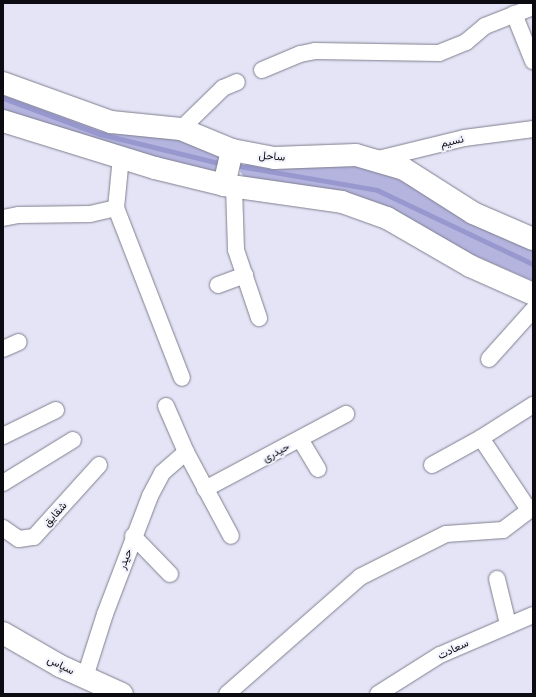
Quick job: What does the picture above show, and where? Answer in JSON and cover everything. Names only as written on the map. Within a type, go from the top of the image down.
[{"type":"street","points":[[262,70],[300,54],[315,51],[439,53],[466,42],[485,26],[533,6]]},
{"type":"street","points":[[514,14],[533,61]]},
{"type":"street","points":[[181,130],[223,88],[238,82]]},
{"type":"street","name":"ساحل","points":[[3,83],[111,122],[181,130],[232,150],[274,158],[356,155],[404,169],[473,213],[533,239]]},
{"type":"street","points":[[3,121],[121,158],[229,186],[342,202],[387,218],[470,266],[533,294]]},
{"type":"street","name":"نسیم","points":[[373,160],[464,138],[533,129]]},
{"type":"street","points":[[232,150],[229,186],[236,250],[260,318]]},
{"type":"street","points":[[121,158],[116,208],[182,378]]},
{"type":"street","points":[[3,218],[19,215],[90,214],[116,208]]},
{"type":"street","points":[[218,285],[245,275]]},
{"type":"street","points":[[489,359],[533,310]]},
{"type":"street","points":[[3,349],[19,342]]},
{"type":"street","points":[[432,465],[481,438],[533,405]]},
{"type":"street","points":[[166,406],[186,452],[205,489],[216,504],[231,536]]},
{"type":"street","points":[[3,436],[56,410]]},
{"type":"street","name":"حیدری","points":[[205,489],[346,414]]},
{"type":"street","points":[[227,694],[360,577],[446,534],[502,530],[531,509],[481,438]]},
{"type":"street","points":[[300,439],[318,469]]},
{"type":"street","points":[[3,483],[73,440]]},
{"type":"street","name":"حیدر","points":[[85,677],[133,536],[162,474],[186,452]]},
{"type":"street","name":"شقایق","points":[[3,528],[19,539],[34,537],[99,465]]},
{"type":"street","points":[[133,536],[170,574]]},
{"type":"street","points":[[497,579],[508,624]]},
{"type":"street","name":"سعادت","points":[[378,694],[440,655],[508,624],[533,615]]},
{"type":"street","name":"سپاس","points":[[3,633],[85,677],[122,694]]},
{"type":"shaded area","points":[[3,87],[180,134],[225,152],[217,179],[3,115]]},
{"type":"shaded area","points":[[249,160],[348,163],[388,174],[533,249],[533,281],[471,254],[393,210],[245,179],[240,171]]},
{"type":"waterway","points":[[3,98],[100,134],[223,164]]},
{"type":"waterway","points":[[233,165],[377,190],[533,264]]}]
